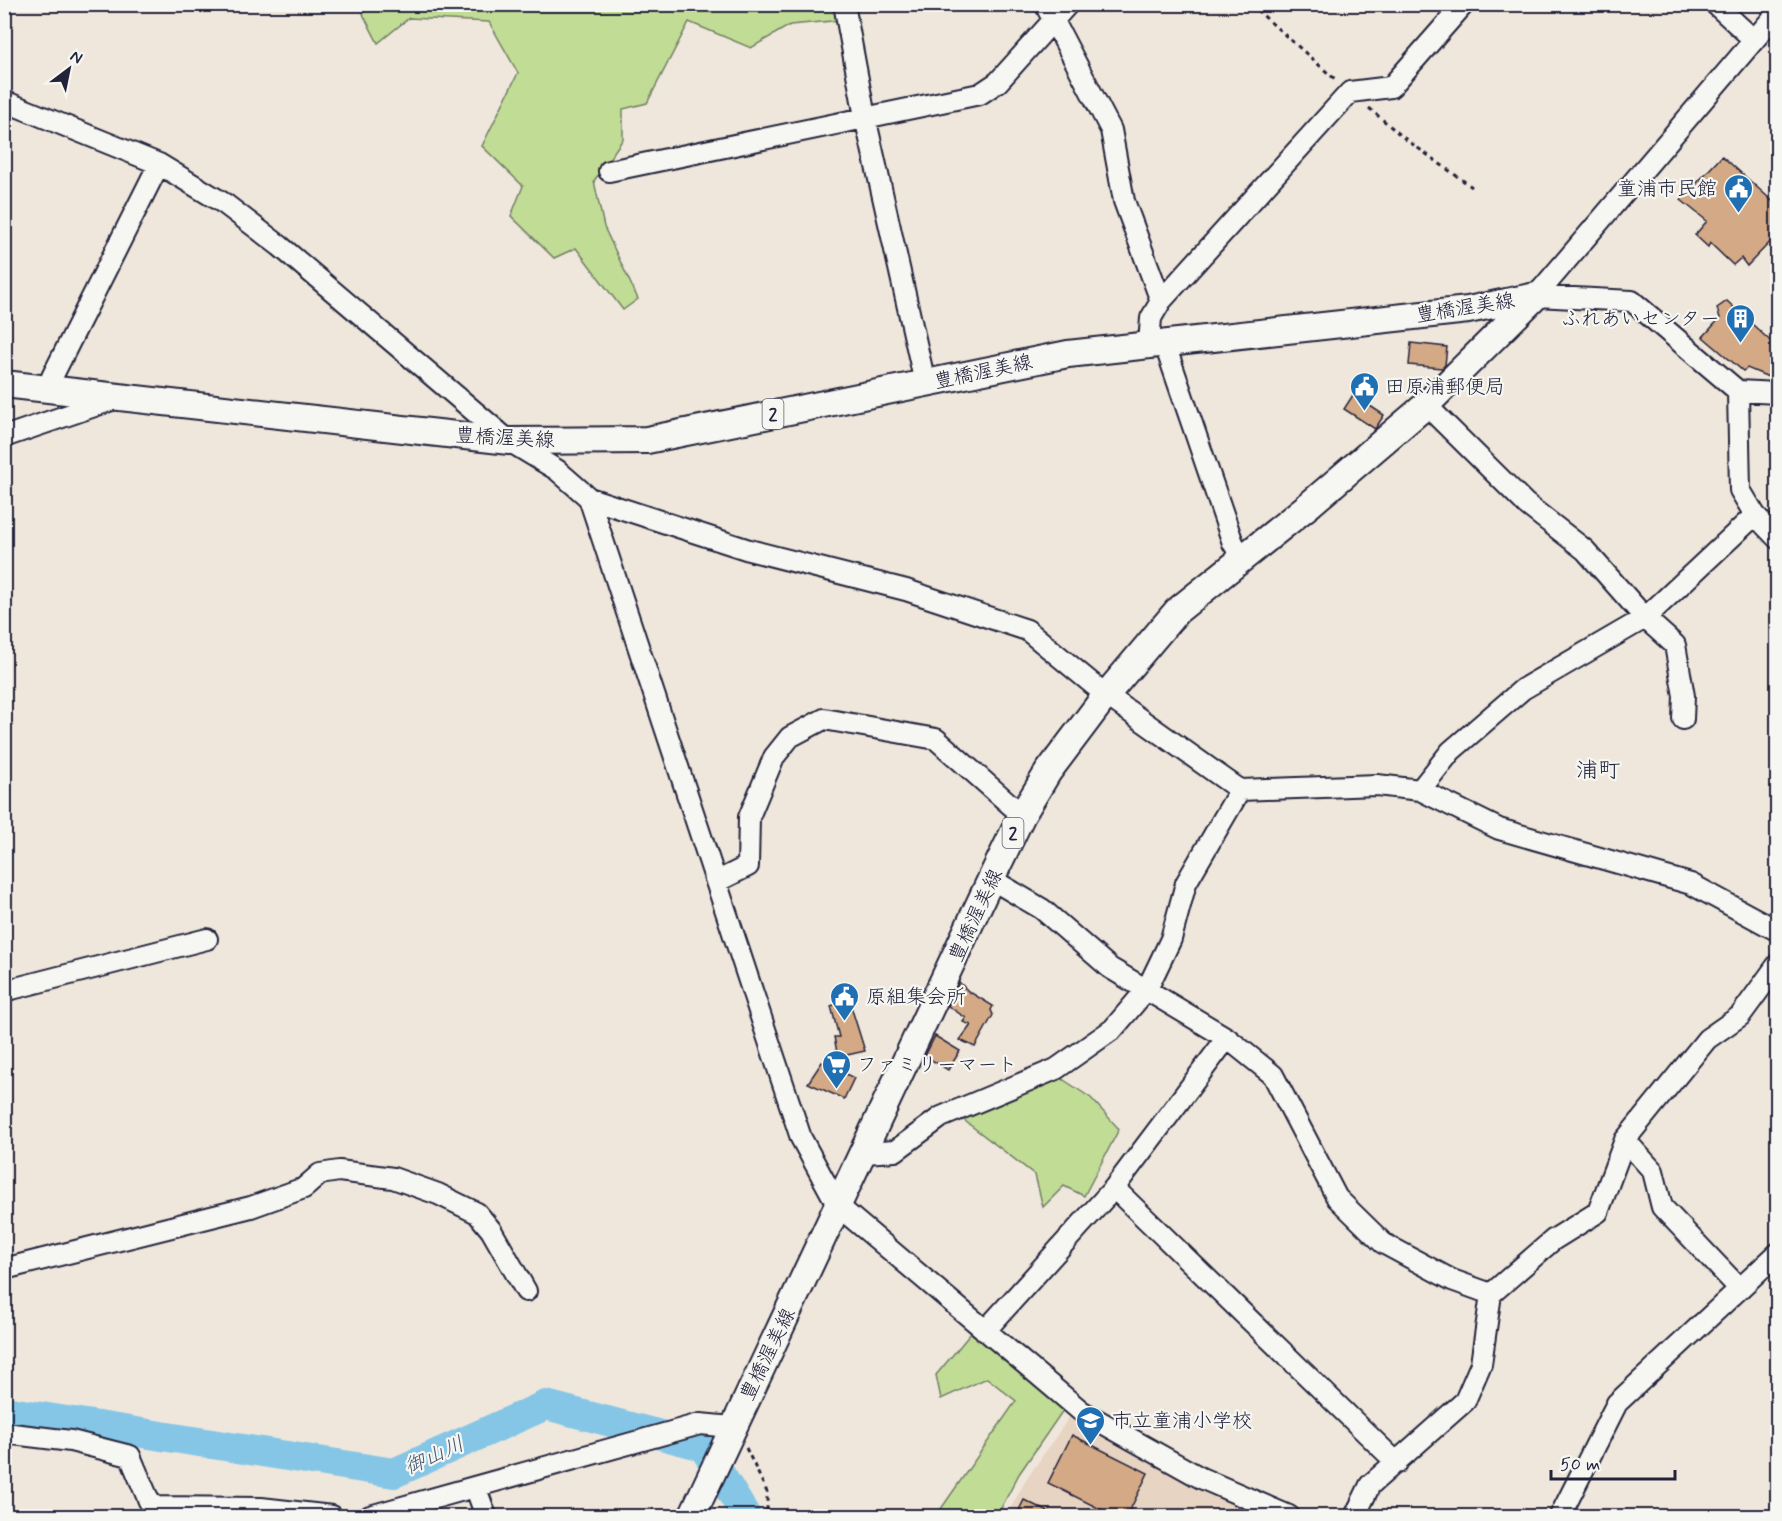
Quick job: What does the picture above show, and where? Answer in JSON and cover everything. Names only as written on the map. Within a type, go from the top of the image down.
[{"type":"main road","name":"豊橋渥美線","points":[[4,384],[509,441],[647,440],[1068,354],[1468,310],[1536,296]]},
{"type":"main road","name":"豊橋渥美線","points":[[692,1516],[991,879],[1022,815],[1048,772],[1106,695],[1177,611],[1426,405],[1536,296]]},
{"type":"street","points":[[844,4],[865,117],[925,383]]},
{"type":"street","points":[[609,171],[980,94],[998,82],[1050,12],[1068,4]]},
{"type":"street","points":[[1243,558],[1233,543],[1157,343],[1151,318],[1161,301],[1350,92],[1391,87],[1464,4]]},
{"type":"street","points":[[1715,4],[1753,39]]},
{"type":"street","points":[[1050,12],[1111,130],[1124,201],[1161,301]]},
{"type":"street","points":[[1536,296],[1778,12]]},
{"type":"street","points":[[4,101],[159,164],[225,204],[280,246],[509,441],[556,470],[589,498],[749,550],[906,590],[1027,630],[1106,695],[1240,790],[1377,785],[1420,790],[1499,829],[1691,884],[1778,931]]},
{"type":"street","points":[[49,389],[52,377],[159,164]]},
{"type":"street","points":[[1536,296],[1632,301],[1738,392],[1778,393]]},
{"type":"street","points":[[1738,392],[1740,490],[1755,515],[1778,539]]},
{"type":"street","points":[[4,437],[118,398]]},
{"type":"street","points":[[1426,405],[1526,504],[1586,550],[1644,618],[1675,645],[1684,696],[1683,719]]},
{"type":"street","points":[[589,498],[801,1138],[838,1206],[1081,1411],[1201,1478],[1289,1516]]},
{"type":"street","points":[[1420,790],[1451,751],[1522,689],[1644,618],[1755,515]]},
{"type":"street","points":[[716,882],[748,866],[749,817],[774,757],[790,737],[824,719],[936,739],[1022,815]]},
{"type":"street","points":[[864,1153],[895,1151],[941,1117],[1056,1069],[1113,1029],[1147,989],[1171,939],[1186,883],[1240,790]]},
{"type":"street","points":[[991,879],[1042,909],[1110,968],[1227,1038],[1273,1075],[1337,1198],[1383,1243],[1452,1280],[1491,1294]]},
{"type":"street","points":[[4,991],[207,939]]},
{"type":"street","points":[[1355,1516],[1370,1485],[1465,1401],[1481,1364],[1491,1294],[1553,1240],[1598,1212],[1625,1140],[1707,1039],[1740,1017],[1778,964]]},
{"type":"street","points":[[984,1331],[1114,1188],[1227,1038]]},
{"type":"street","points":[[1625,1140],[1653,1171],[1662,1207],[1739,1288]]},
{"type":"street","points":[[4,1269],[251,1207],[299,1191],[320,1174],[339,1171],[393,1178],[438,1194],[477,1213],[491,1230],[526,1291]]},
{"type":"street","points":[[1114,1188],[1397,1463]]},
{"type":"street","points":[[1560,1516],[1617,1403],[1778,1253]]},
{"type":"street","points":[[370,1516],[476,1489],[699,1424],[730,1432]]},
{"type":"street","points":[[4,1433],[71,1441],[130,1456],[149,1501],[156,1507],[261,1508],[332,1516]]},
{"type":"street","points":[[476,1489],[486,1516]]},
{"type":"path","points":[[1250,4],[1404,138],[1472,187]]},
{"type":"path","points":[[730,1432],[747,1449],[767,1492],[767,1516]]},
{"type":"shaded area","name":"市立童浦小学校","points":[[1072,1413],[1262,1516],[1006,1516],[1026,1480]]},
{"type":"green space","points":[[370,4],[839,4],[843,20],[790,25],[751,48],[689,22],[647,103],[623,109],[623,139],[594,181],[604,227],[638,299],[623,310],[576,248],[554,258],[511,216],[523,186],[482,146],[518,73],[489,22],[409,18],[378,43],[363,14]]},
{"type":"green space","points":[[1058,1076],[1091,1098],[1119,1129],[1084,1196],[1064,1186],[1043,1207],[1035,1175],[961,1118]]},
{"type":"green space","points":[[971,1333],[1068,1403],[1019,1474],[997,1516],[936,1516],[1016,1401],[987,1378],[941,1399],[936,1375]]},
{"type":"building","name":"童浦市民館","points":[[1722,156],[1778,206],[1778,234],[1747,266],[1741,258],[1733,265],[1710,243],[1708,247],[1695,235],[1707,221],[1681,200]]},
{"type":"building","name":"ふれあいセンター","points":[[1727,301],[1778,348],[1778,371],[1771,378],[1747,368],[1743,371],[1703,337],[1720,318],[1717,308]]},
{"type":"building","points":[[1411,343],[1447,347],[1445,365],[1442,368],[1409,365]]},
{"type":"building","name":"田原浦郵便局","points":[[1353,395],[1384,415],[1375,429],[1344,409]]},
{"type":"building","points":[[959,982],[968,991],[993,1006],[991,1010],[993,1015],[975,1047],[960,1040],[971,1025],[963,1022],[966,1018],[948,1006]]},
{"type":"building","name":"原組集会所","points":[[849,1000],[865,1051],[838,1057],[834,1037],[839,1037],[831,1006]]},
{"type":"building","points":[[935,1036],[960,1051],[948,1070],[925,1056]]},
{"type":"building","name":"ファミリーマート","points":[[822,1062],[854,1078],[844,1099],[808,1083]]},
{"type":"building","points":[[1072,1435],[1148,1473],[1127,1516],[1114,1516],[1048,1483]]},
{"type":"building","points":[[1024,1500],[1057,1516],[1016,1516]]},
{"type":"waterway","name":"御山川","points":[[4,1411],[394,1473],[546,1405],[703,1446],[746,1516]]},
{"type":"place","name":"童浦市民館","points":[[1738,214]]},
{"type":"place","name":"ふれあいセンター","points":[[1741,344]]},
{"type":"place","name":"田原浦郵便局","points":[[1364,412]]},
{"type":"place","name":"原組集会所","points":[[845,1022]]},
{"type":"place","name":"ファミリーマート","points":[[836,1090]]},
{"type":"place","name":"市立童浦小学校","points":[[1091,1446]]},
{"type":"district","name":"浦町","points":[[1598,769]]}]
